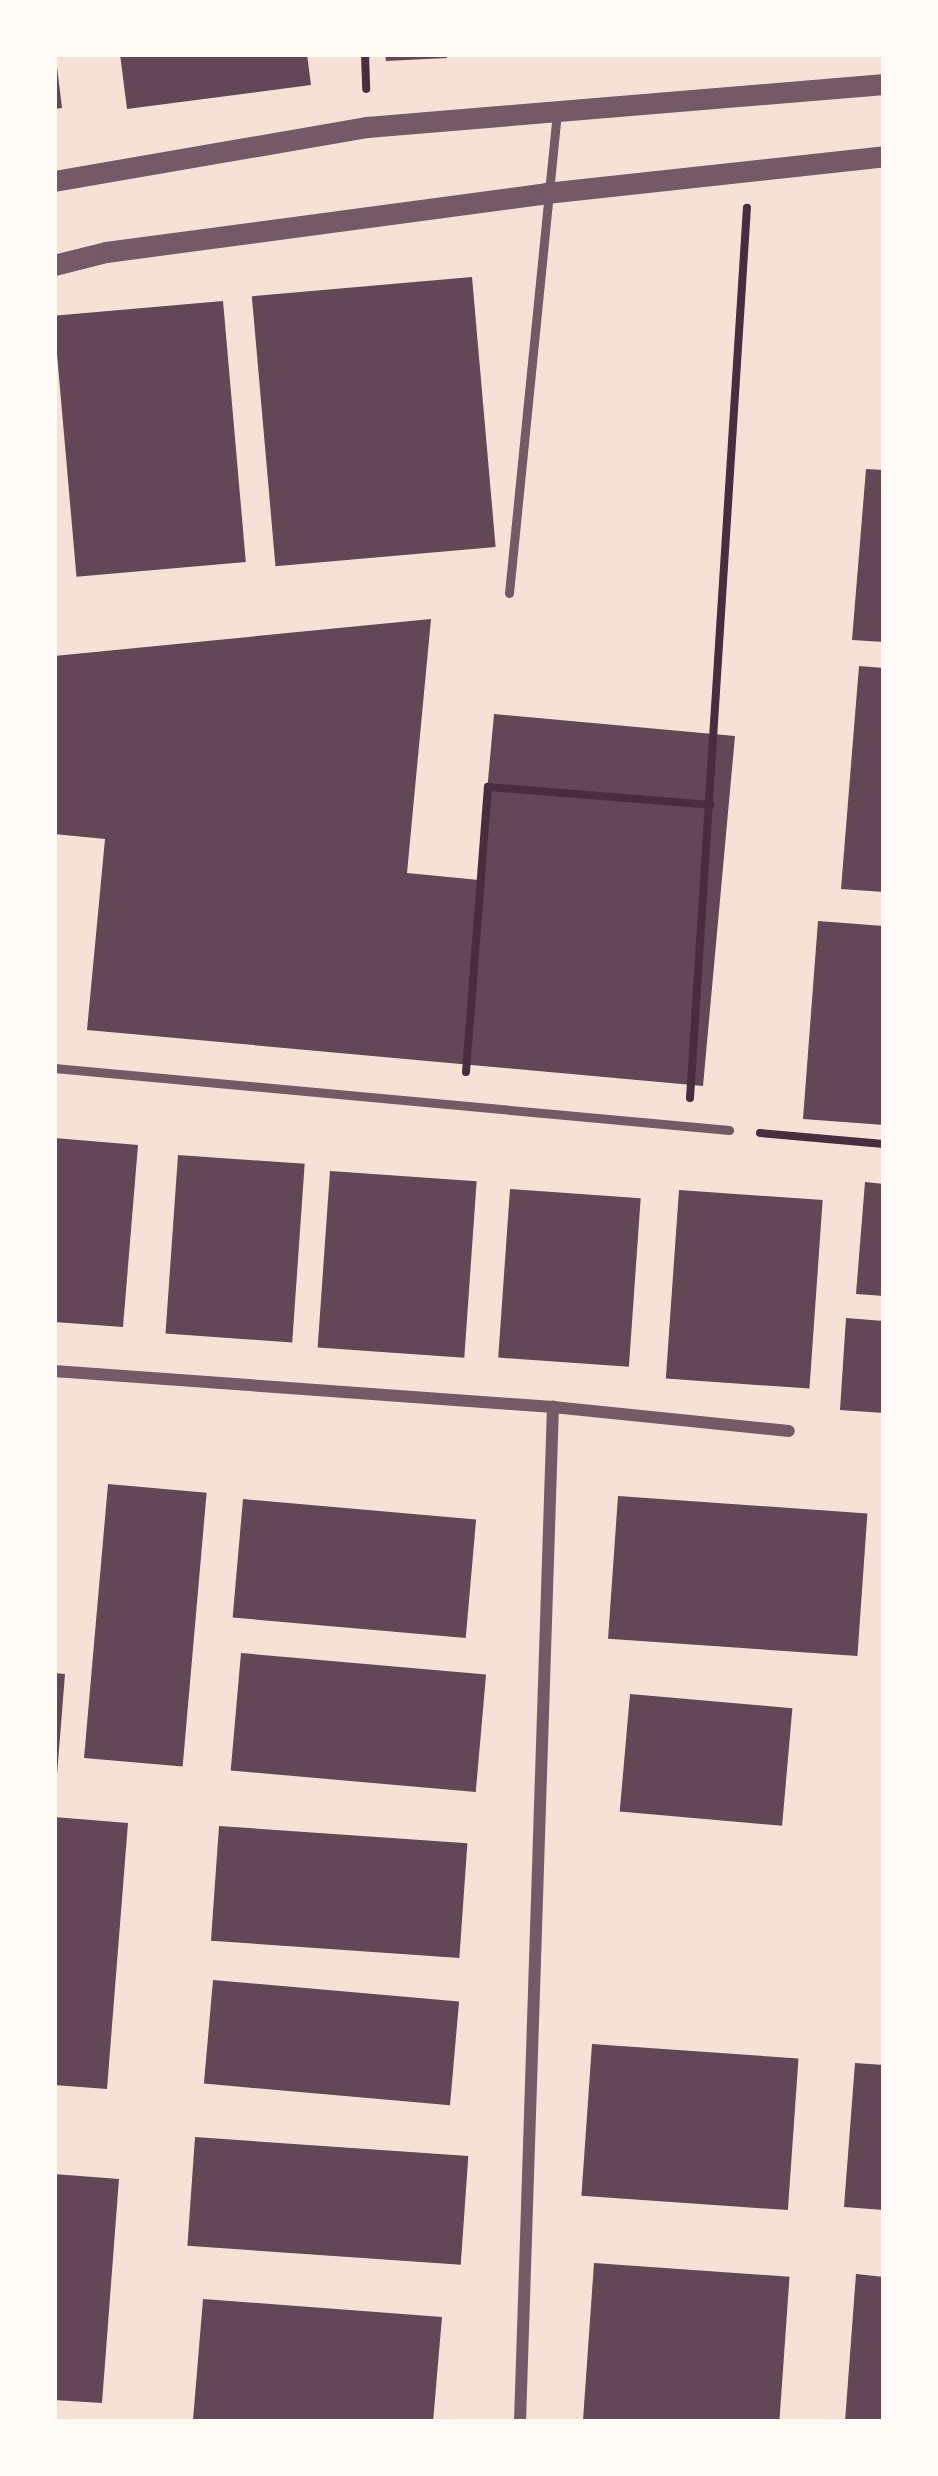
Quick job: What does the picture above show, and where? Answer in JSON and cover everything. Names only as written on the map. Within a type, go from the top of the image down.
[{"type":"street","points":[[54,181],[367,127],[884,84]]},
{"type":"street","points":[[54,265],[106,252],[546,193],[884,157]]},
{"type":"street","points":[[54,1371],[553,1407],[789,1431]]},
{"type":"street","points":[[520,2422],[553,1407]]},
{"type":"lane","points":[[509,593],[557,112]]},
{"type":"lane","points":[[54,1068],[729,1130]]},
{"type":"path","points":[[668,1096],[690,1098],[749,171]]},
{"type":"path","points":[[464,1106],[488,787],[710,805]]},
{"type":"path","points":[[729,1130],[884,1144]]},
{"type":"building","points":[[120,54],[307,54],[311,85],[127,109]]},
{"type":"building","points":[[385,54],[447,54],[447,58],[386,61]]},
{"type":"building","points":[[54,68],[62,108],[54,109]]},
{"type":"building","points":[[472,277],[496,547],[275,566],[252,296]]},
{"type":"building","points":[[223,301],[246,562],[76,577],[54,316]]},
{"type":"building","points":[[866,469],[884,470],[884,642],[852,640]]},
{"type":"building","points":[[431,619],[407,873],[479,880],[494,714],[735,736],[703,1086],[87,1030],[105,839],[54,834],[54,656]]},
{"type":"building","points":[[859,666],[884,668],[884,892],[841,889]]},
{"type":"building","points":[[818,921],[884,926],[884,1125],[803,1119]]},
{"type":"building","points":[[54,1138],[138,1145],[123,1327],[54,1322]]},
{"type":"building","points":[[178,1155],[305,1164],[292,1342],[166,1334]]},
{"type":"building","points":[[330,1171],[477,1181],[464,1358],[318,1348]]},
{"type":"building","points":[[865,1182],[884,1184],[884,1296],[856,1294]]},
{"type":"building","points":[[510,1189],[641,1198],[629,1367],[498,1358]]},
{"type":"building","points":[[679,1190],[823,1200],[809,1389],[666,1379]]},
{"type":"building","points":[[846,1318],[884,1321],[884,1413],[840,1410]]},
{"type":"building","points":[[108,1484],[207,1493],[183,1767],[84,1758]]},
{"type":"building","points":[[618,1496],[867,1513],[857,1656],[608,1639]]},
{"type":"building","points":[[243,1499],[476,1519],[466,1638],[233,1618]]},
{"type":"building","points":[[241,1653],[486,1674],[476,1792],[231,1771]]},
{"type":"building","points":[[54,1673],[65,1674],[57,1775],[54,1775]]},
{"type":"building","points":[[630,1694],[792,1708],[782,1826],[620,1812]]},
{"type":"building","points":[[54,1817],[128,1823],[107,2089],[54,2085]]},
{"type":"building","points":[[219,1826],[467,1843],[459,1958],[211,1941]]},
{"type":"building","points":[[213,1980],[459,2002],[450,2105],[204,2084]]},
{"type":"building","points":[[592,2044],[798,2058],[788,2210],[581,2196]]},
{"type":"building","points":[[855,2063],[884,2065],[884,2210],[844,2207]]},
{"type":"building","points":[[195,2137],[468,2156],[461,2265],[187,2246]]},
{"type":"building","points":[[54,2174],[119,2179],[102,2403],[54,2400]]},
{"type":"building","points":[[594,2263],[790,2277],[779,2422],[583,2422]]},
{"type":"building","points":[[856,2274],[884,2277],[884,2422],[845,2422]]},
{"type":"building","points":[[203,2299],[442,2317],[433,2422],[193,2420]]}]
